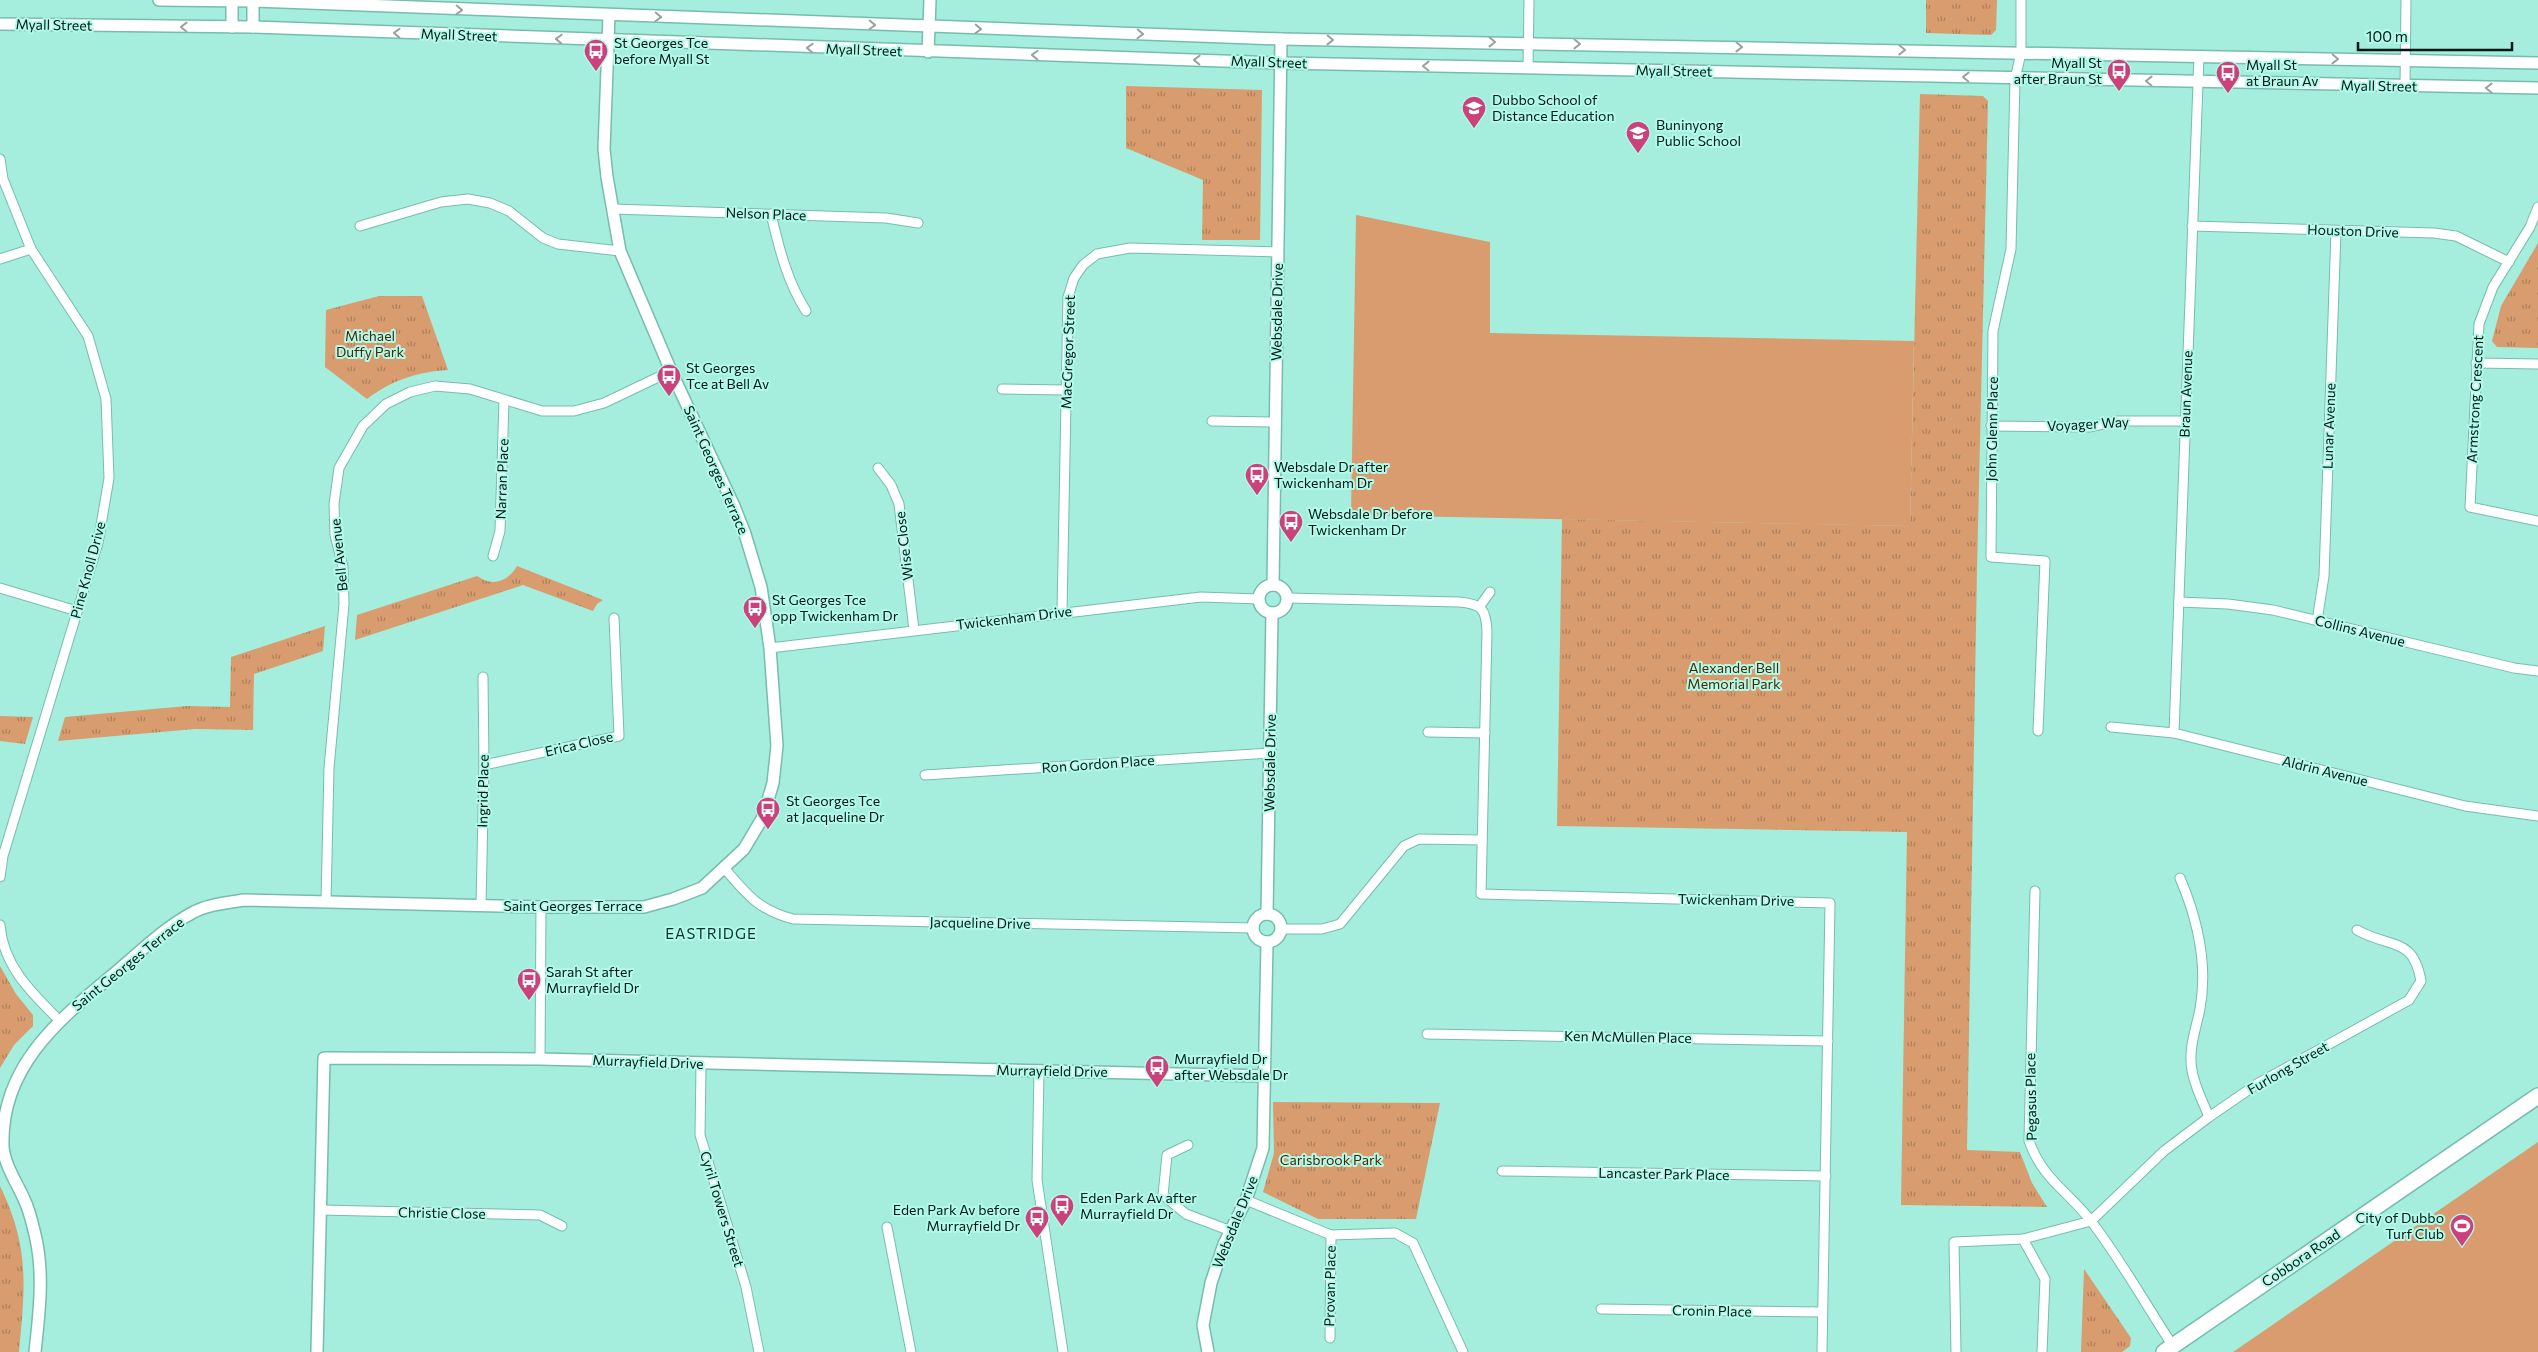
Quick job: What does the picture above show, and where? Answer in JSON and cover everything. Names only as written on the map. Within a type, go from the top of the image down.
[{"type":"main road","name":"Cobbora Road","points":[[2169,1349],[2538,1096]]},
{"type":"street","name":"Myall Street","points":[[159,0],[232,0],[609,16],[1281,39],[2538,63]]},
{"type":"street","points":[[232,0],[232,27]]},
{"type":"street","points":[[928,52],[930,0]]},
{"type":"street","points":[[1528,68],[1529,0]]},
{"type":"street","name":"John Glenn Place","points":[[2021,0],[2021,53],[2015,79],[2010,249],[1993,331],[1991,557],[2045,561],[2038,731]]},
{"type":"street","points":[[2404,86],[2406,0]]},
{"type":"street","points":[[253,1],[253,28]]},
{"type":"street","name":"Saint Georges Terrace","points":[[35,1352],[40,1279],[36,1240],[25,1201],[13,1177],[3,1148],[1,1118],[6,1090],[26,1055],[59,1020],[169,928],[194,912],[217,904],[244,900],[541,907],[644,907],[673,900],[702,888],[725,869],[744,849],[763,817],[773,783],[777,746],[770,648],[761,587],[745,534],[671,371],[620,251],[604,150],[609,16]]},
{"type":"street","name":"Myall Street","points":[[0,24],[232,27],[1281,63],[2538,88]]},
{"type":"street","name":"Websdale Drive","points":[[1273,584],[1281,39]]},
{"type":"street","name":"Braun Avenue","points":[[2174,733],[2199,56]]},
{"type":"street","name":"Pine Knoll Drive","points":[[0,159],[3,179],[31,249],[88,336],[106,399],[109,478],[98,543],[3,856],[0,877]]},
{"type":"street","points":[[360,226],[441,202],[468,199],[490,203],[509,211],[543,238],[558,244],[620,251]]},
{"type":"street","name":"Armstrong Crescent","points":[[2538,207],[2530,226],[2493,287],[2484,306],[2479,324],[2470,507],[2538,521]]},
{"type":"street","name":"Nelson Place","points":[[613,209],[886,218],[918,223]]},
{"type":"street","points":[[771,214],[780,252],[796,295],[806,311]]},
{"type":"street","name":"Houston Drive","points":[[2192,226],[2434,233],[2456,236],[2509,262]]},
{"type":"street","name":"Lunar Avenue","points":[[2317,621],[2324,576],[2336,231]]},
{"type":"street","name":"MacGregor Street","points":[[1062,612],[1068,297],[1079,272],[1096,254],[1130,248],[1278,252]]},
{"type":"street","points":[[0,259],[31,249]]},
{"type":"street","points":[[2476,363],[2538,364]]},
{"type":"street","name":"Bell Avenue","points":[[326,902],[330,768],[344,604],[343,567],[335,535],[334,504],[339,468],[363,426],[386,404],[410,392],[435,386],[470,389],[542,411],[574,411],[604,403],[671,371]]},
{"type":"street","points":[[1002,389],[1066,390]]},
{"type":"street","name":"Narran Place","points":[[493,556],[500,531],[504,400]]},
{"type":"street","points":[[1212,421],[1276,422]]},
{"type":"street","name":"Voyager Way","points":[[1991,426],[2089,427],[2117,421],[2185,421]]},
{"type":"street","name":"Wise Close","points":[[878,468],[891,485],[899,504],[914,630]]},
{"type":"street","points":[[1273,584],[1282,588],[1287,598],[1282,609],[1272,612],[1264,609],[1258,599],[1262,590],[1273,584]]},
{"type":"street","points":[[0,588],[77,611]]},
{"type":"street","points":[[1287,598],[1459,602],[1480,606],[1490,592]]},
{"type":"street","name":"Twickenham Drive","points":[[770,648],[1062,612],[1201,598],[1258,599]]},
{"type":"street","name":"Collins Avenue","points":[[2180,602],[2228,604],[2273,610],[2514,668],[2538,671]]},
{"type":"street","name":"Twickenham Drive","points":[[1480,606],[1484,612],[1487,631],[1481,894],[1830,903],[1822,1352]]},
{"type":"street","name":"Websdale Drive","points":[[1267,914],[1272,612]]},
{"type":"street","name":"Erica Close","points":[[484,765],[619,736],[614,618]]},
{"type":"street","name":"Ingrid Place","points":[[481,905],[484,765],[483,677]]},
{"type":"street","name":"Aldrin Avenue","points":[[2111,727],[2174,733],[2465,806],[2538,816]]},
{"type":"street","points":[[1428,732],[1485,733]]},
{"type":"street","name":"Ron Gordon Place","points":[[926,775],[1270,753]]},
{"type":"street","points":[[1281,929],[1322,929],[1340,924],[1404,846],[1418,839],[1482,840]]},
{"type":"street","name":"Jacqueline Drive","points":[[725,869],[758,905],[773,914],[793,919],[1253,928]]},
{"type":"street","points":[[2180,878],[2198,932],[2203,970],[2200,1008],[2192,1044],[2191,1069],[2209,1117]]},
{"type":"street","name":"Pegasus Place","points":[[2034,892],[2029,1141],[2036,1161],[2054,1184],[2091,1221],[2169,1349]]},
{"type":"street","points":[[540,1059],[541,907]]},
{"type":"street","points":[[1267,914],[1276,917],[1281,929],[1278,937],[1267,942],[1259,939],[1253,928],[1259,917],[1267,914]]},
{"type":"street","points":[[0,925],[5,949],[22,983],[59,1020]]},
{"type":"street","name":"Furlong Street","points":[[2091,1221],[2164,1151],[2209,1117],[2257,1084],[2409,1000],[2421,981],[2417,962],[2408,949],[2357,930]]},
{"type":"street","name":"Websdale Drive","points":[[1208,1352],[1203,1325],[1208,1300],[1224,1244],[1246,1200],[1264,1148],[1267,942]]},
{"type":"street","name":"Ken McMullen Place","points":[[1427,1034],[1828,1041]]},
{"type":"street","name":"Murrayfield Drive","points":[[317,1352],[324,1058],[540,1059],[1265,1076]]},
{"type":"street","name":"Cyril Towers Street","points":[[701,1064],[700,1135],[746,1287],[759,1352]]},
{"type":"street","points":[[1039,1071],[1037,1180],[1062,1352]]},
{"type":"street","points":[[1188,1146],[1166,1155],[1163,1195],[1186,1214],[1231,1231]]},
{"type":"street","name":"Lancaster Park Place","points":[[1502,1171],[1826,1176]]},
{"type":"street","points":[[1246,1200],[1331,1235],[1395,1233],[1413,1243],[1463,1352]]},
{"type":"street","name":"Christie Close","points":[[320,1210],[540,1215],[562,1226]]},
{"type":"street","points":[[1956,1352],[1954,1242],[2023,1239],[2091,1221]]},
{"type":"street","points":[[887,1227],[911,1352]]},
{"type":"street","name":"Provan Place","points":[[1330,1338],[1331,1235]]},
{"type":"street","points":[[2023,1239],[2045,1279],[2042,1352]]},
{"type":"street","name":"Cronin Place","points":[[1601,1309],[1822,1312]]},
{"type":"green space","points":[[1926,0],[1997,0],[1996,30],[1991,35],[1926,33]]},
{"type":"green space","points":[[1126,86],[1262,90],[1260,240],[1202,240],[1203,180],[1126,148]]},
{"type":"green space","name":"Alexander Bell Memorial Park","points":[[1920,94],[1983,96],[1988,101],[1977,569],[1967,1150],[2020,1152],[2032,1183],[2047,1207],[1901,1205],[1907,832],[1557,826],[1562,519],[1910,526]]},
{"type":"green space","points":[[1356,215],[1490,242],[1490,333],[1914,341],[1910,526],[1351,515]]},
{"type":"green space","points":[[2538,243],[2538,348],[2497,347],[2492,341],[2501,306]]},
{"type":"green space","name":"Michael Duffy Park","points":[[379,296],[422,296],[448,370],[405,378],[376,392],[367,399],[325,367],[326,310]]},
{"type":"green space","points":[[517,566],[603,600],[597,604],[593,611],[523,585],[355,640],[357,615],[477,576],[488,581],[499,581],[509,576]]},
{"type":"green space","points":[[325,626],[323,651],[254,674],[253,730],[195,729],[58,741],[65,717],[187,706],[230,707],[231,657]]},
{"type":"green space","points":[[0,716],[33,717],[25,744],[0,741]]},
{"type":"green space","points":[[0,966],[16,994],[33,1015],[33,1026],[14,1045],[0,1068]]},
{"type":"green space","name":"Carisbrook Park","points":[[1273,1102],[1440,1103],[1416,1219],[1318,1219],[1263,1192],[1274,1153]]},
{"type":"green space","name":"City of Dubbo Turf Club","points":[[2538,1142],[2538,1352],[2233,1352]]},
{"type":"green space","points":[[0,1186],[10,1208],[21,1248],[24,1287],[19,1352],[0,1352]]},
{"type":"green space","points":[[2084,1269],[2131,1338],[2130,1346],[2122,1352],[2081,1352]]},
{"type":"place","name":"St Georges Tce before Myall St","points":[[596,72]]},
{"type":"place","name":"Myall St after Braun St","points":[[2119,92]]},
{"type":"place","name":"Myall St at Braun Av","points":[[2228,94]]},
{"type":"place","name":"Dubbo School of Distance Education","points":[[1474,129]]},
{"type":"place","name":"Buninyong Public School","points":[[1638,154]]},
{"type":"place","name":"St Georges Tce at Bell Av","points":[[669,397]]},
{"type":"place","name":"Websdale Dr after Twickenham Dr","points":[[1257,496]]},
{"type":"place","name":"Websdale Dr before Twickenham Dr","points":[[1291,543]]},
{"type":"place","name":"St Georges Tce opp Twickenham Dr","points":[[755,629]]},
{"type":"place","name":"St Georges Tce at Jacqueline Dr","points":[[768,830]]},
{"type":"place","name":"Sarah St after Murrayfield Dr","points":[[529,1001]]},
{"type":"place","name":"Murrayfield Dr after Websdale Dr","points":[[1157,1088]]},
{"type":"place","name":"Eden Park Av after Murrayfield Dr","points":[[1062,1227]]},
{"type":"place","name":"Eden Park Av before Murrayfield Dr","points":[[1037,1239]]},
{"type":"place","name":"City of Dubbo Turf Club","points":[[2462,1247]]},
{"type":"district","name":"EASTRIDGE","points":[[711,934]]}]
